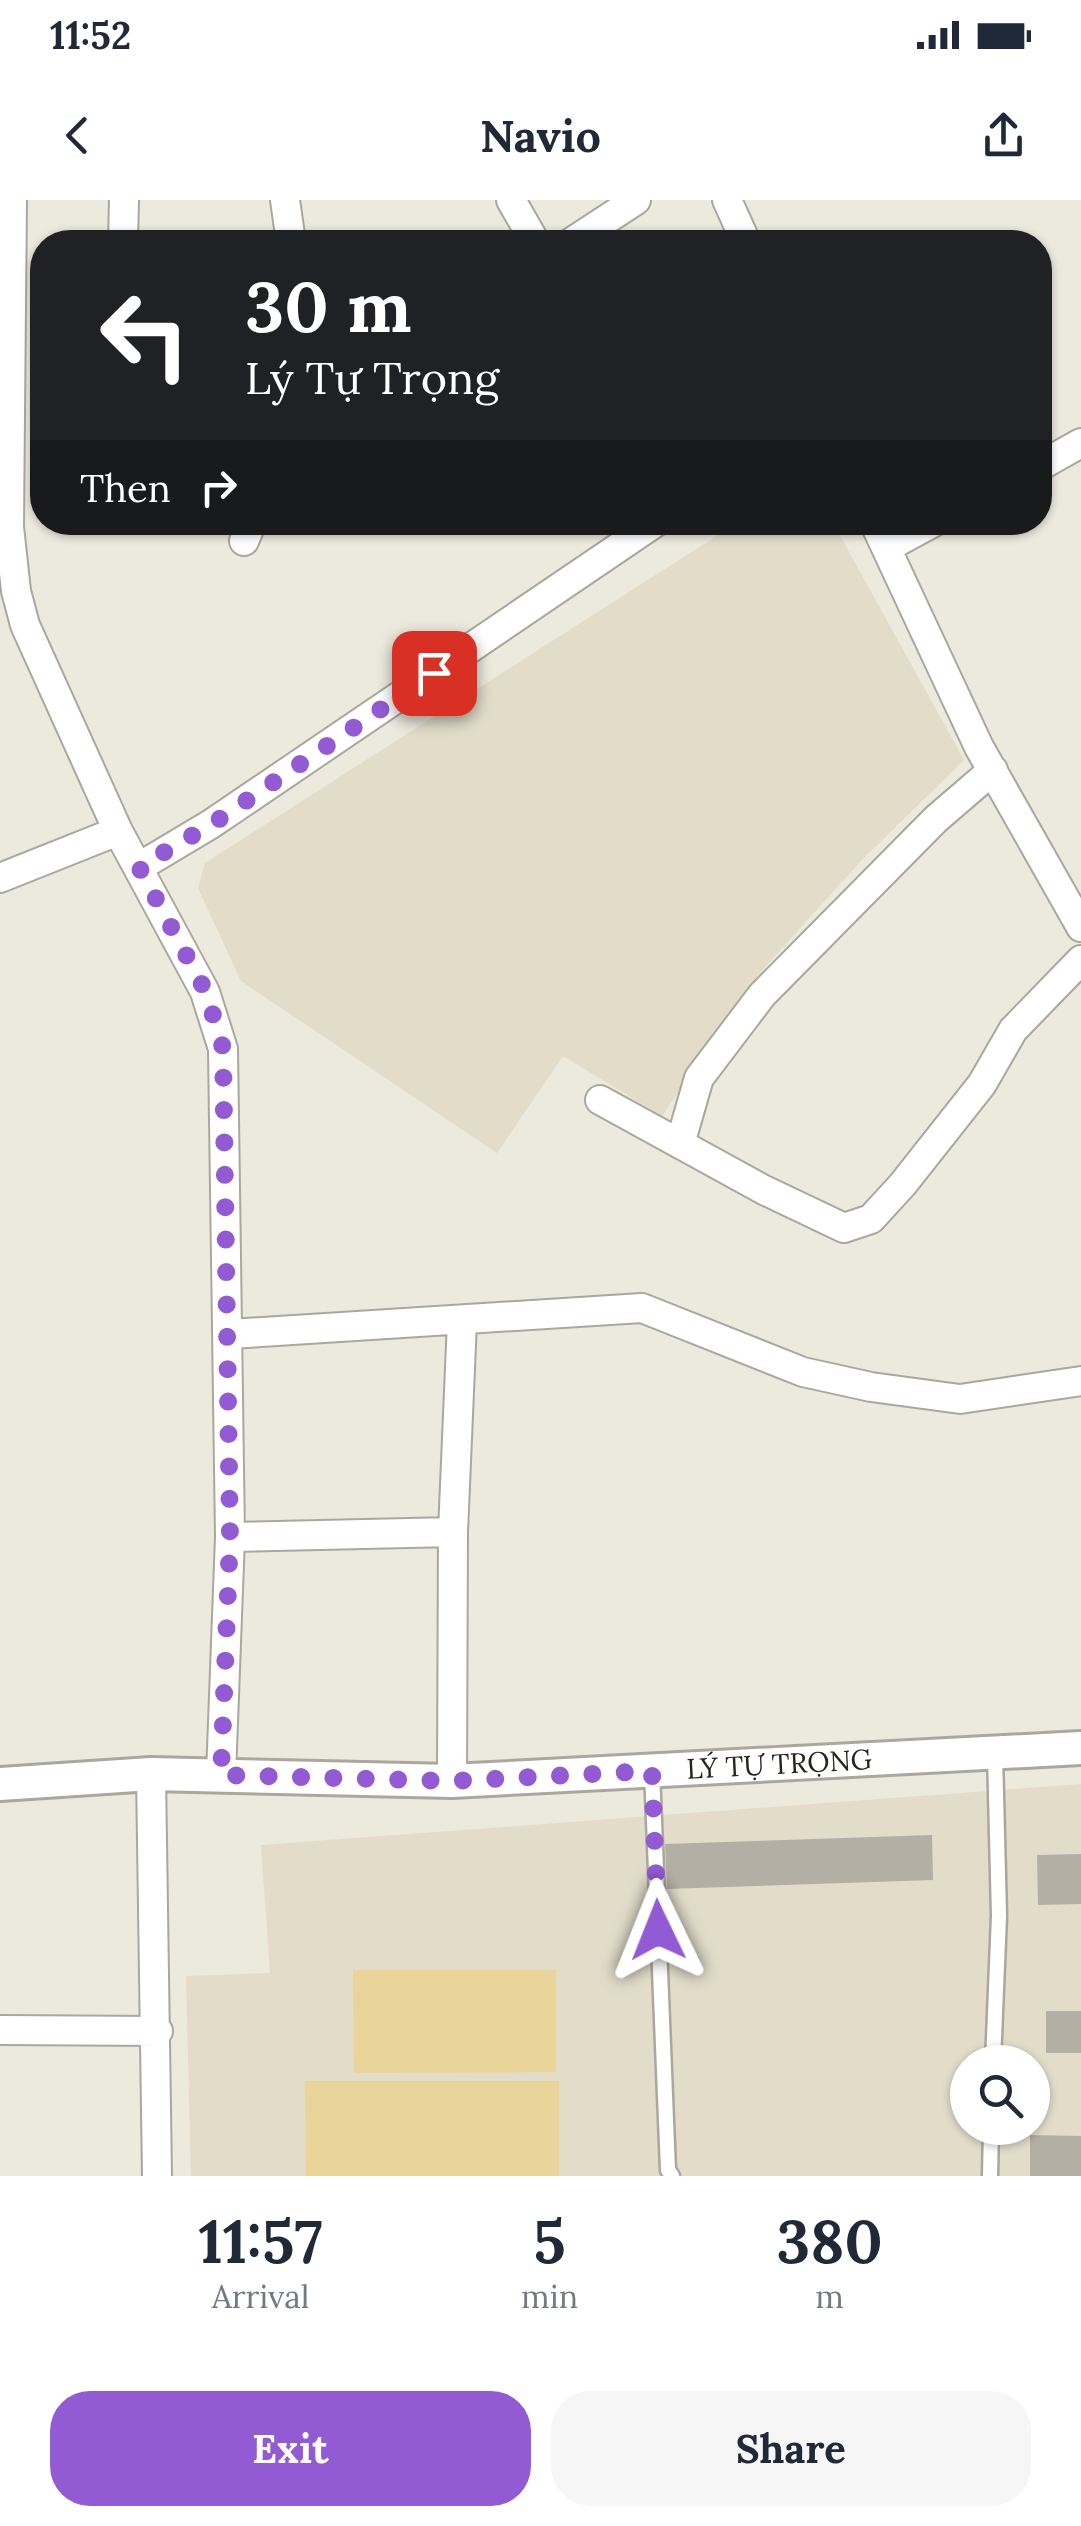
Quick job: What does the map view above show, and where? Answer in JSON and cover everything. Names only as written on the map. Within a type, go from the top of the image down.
[{"type":"street","points":[[12,200],[10,527],[16,590],[12,629],[206,992],[221,1038],[230,1334],[230,1537],[221,1775]]},
{"type":"street","points":[[123,230],[124,200]]},
{"type":"street","points":[[285,200],[289,230]]},
{"type":"street","points":[[511,200],[529,230]]},
{"type":"street","points":[[590,230],[636,200]]},
{"type":"street","points":[[728,200],[741,230]]},
{"type":"street","points":[[1052,460],[1081,444]]},
{"type":"street","points":[[139,867],[228,813],[637,535]]},
{"type":"street","points":[[880,535],[993,770],[1081,926]]},
{"type":"street","points":[[886,548],[910,535]]},
{"type":"street","points":[[680,1144],[699,1078],[762,995],[936,818],[993,770]]},
{"type":"street","points":[[0,878],[118,832]]},
{"type":"street","points":[[600,1100],[844,1228],[871,1219],[982,1084],[1014,1030],[1081,960]]},
{"type":"street","points":[[230,1334],[642,1308],[803,1372],[870,1387],[960,1398],[1081,1381]]},
{"type":"street","points":[[452,1781],[453,1532],[462,1321]]},
{"type":"street","points":[[230,1537],[453,1532]]},
{"type":"street","name":"LÝ TỰ TRỌNG","points":[[0,1784],[151,1774],[452,1781],[1081,1748]]},
{"type":"street","points":[[151,1774],[158,2030],[157,2176]]},
{"type":"street","points":[[0,2030],[158,2030]]},
{"type":"lane","points":[[994,2045],[999,1916],[995,1752]]},
{"type":"lane","points":[[652,1771],[668,2170],[672,2176]]},
{"type":"lane","points":[[990,2176],[991,2145]]},
{"type":"shaded area","points":[[718,535],[840,535],[964,760],[861,861],[764,968],[662,1116],[563,1056],[497,1153],[241,981],[198,888],[205,863]]},
{"type":"shaded area","points":[[1081,1784],[1081,2176],[191,2176],[186,1976],[270,1973],[261,1845]]},
{"type":"shaded area","points":[[353,1970],[556,1970],[556,2072],[354,2073]]},
{"type":"shaded area","points":[[305,2081],[559,2081],[559,2176],[306,2176]]},
{"type":"building","points":[[932,1835],[933,1880],[667,1889],[665,1844]]},
{"type":"building","points":[[1081,1854],[1081,1904],[1038,1905],[1037,1855]]},
{"type":"building","points":[[1046,2011],[1081,2011],[1081,2053],[1050,2053],[1050,2045],[1046,2045]]},
{"type":"building","points":[[1050,2135],[1081,2136],[1081,2176],[1030,2176],[1030,2145],[1050,2145]]},
{"type":"route","points":[[434,673],[212,824],[139,867],[206,992],[223,1048],[230,1537],[221,1775],[452,1781],[652,1771],[658,1930]]}]
